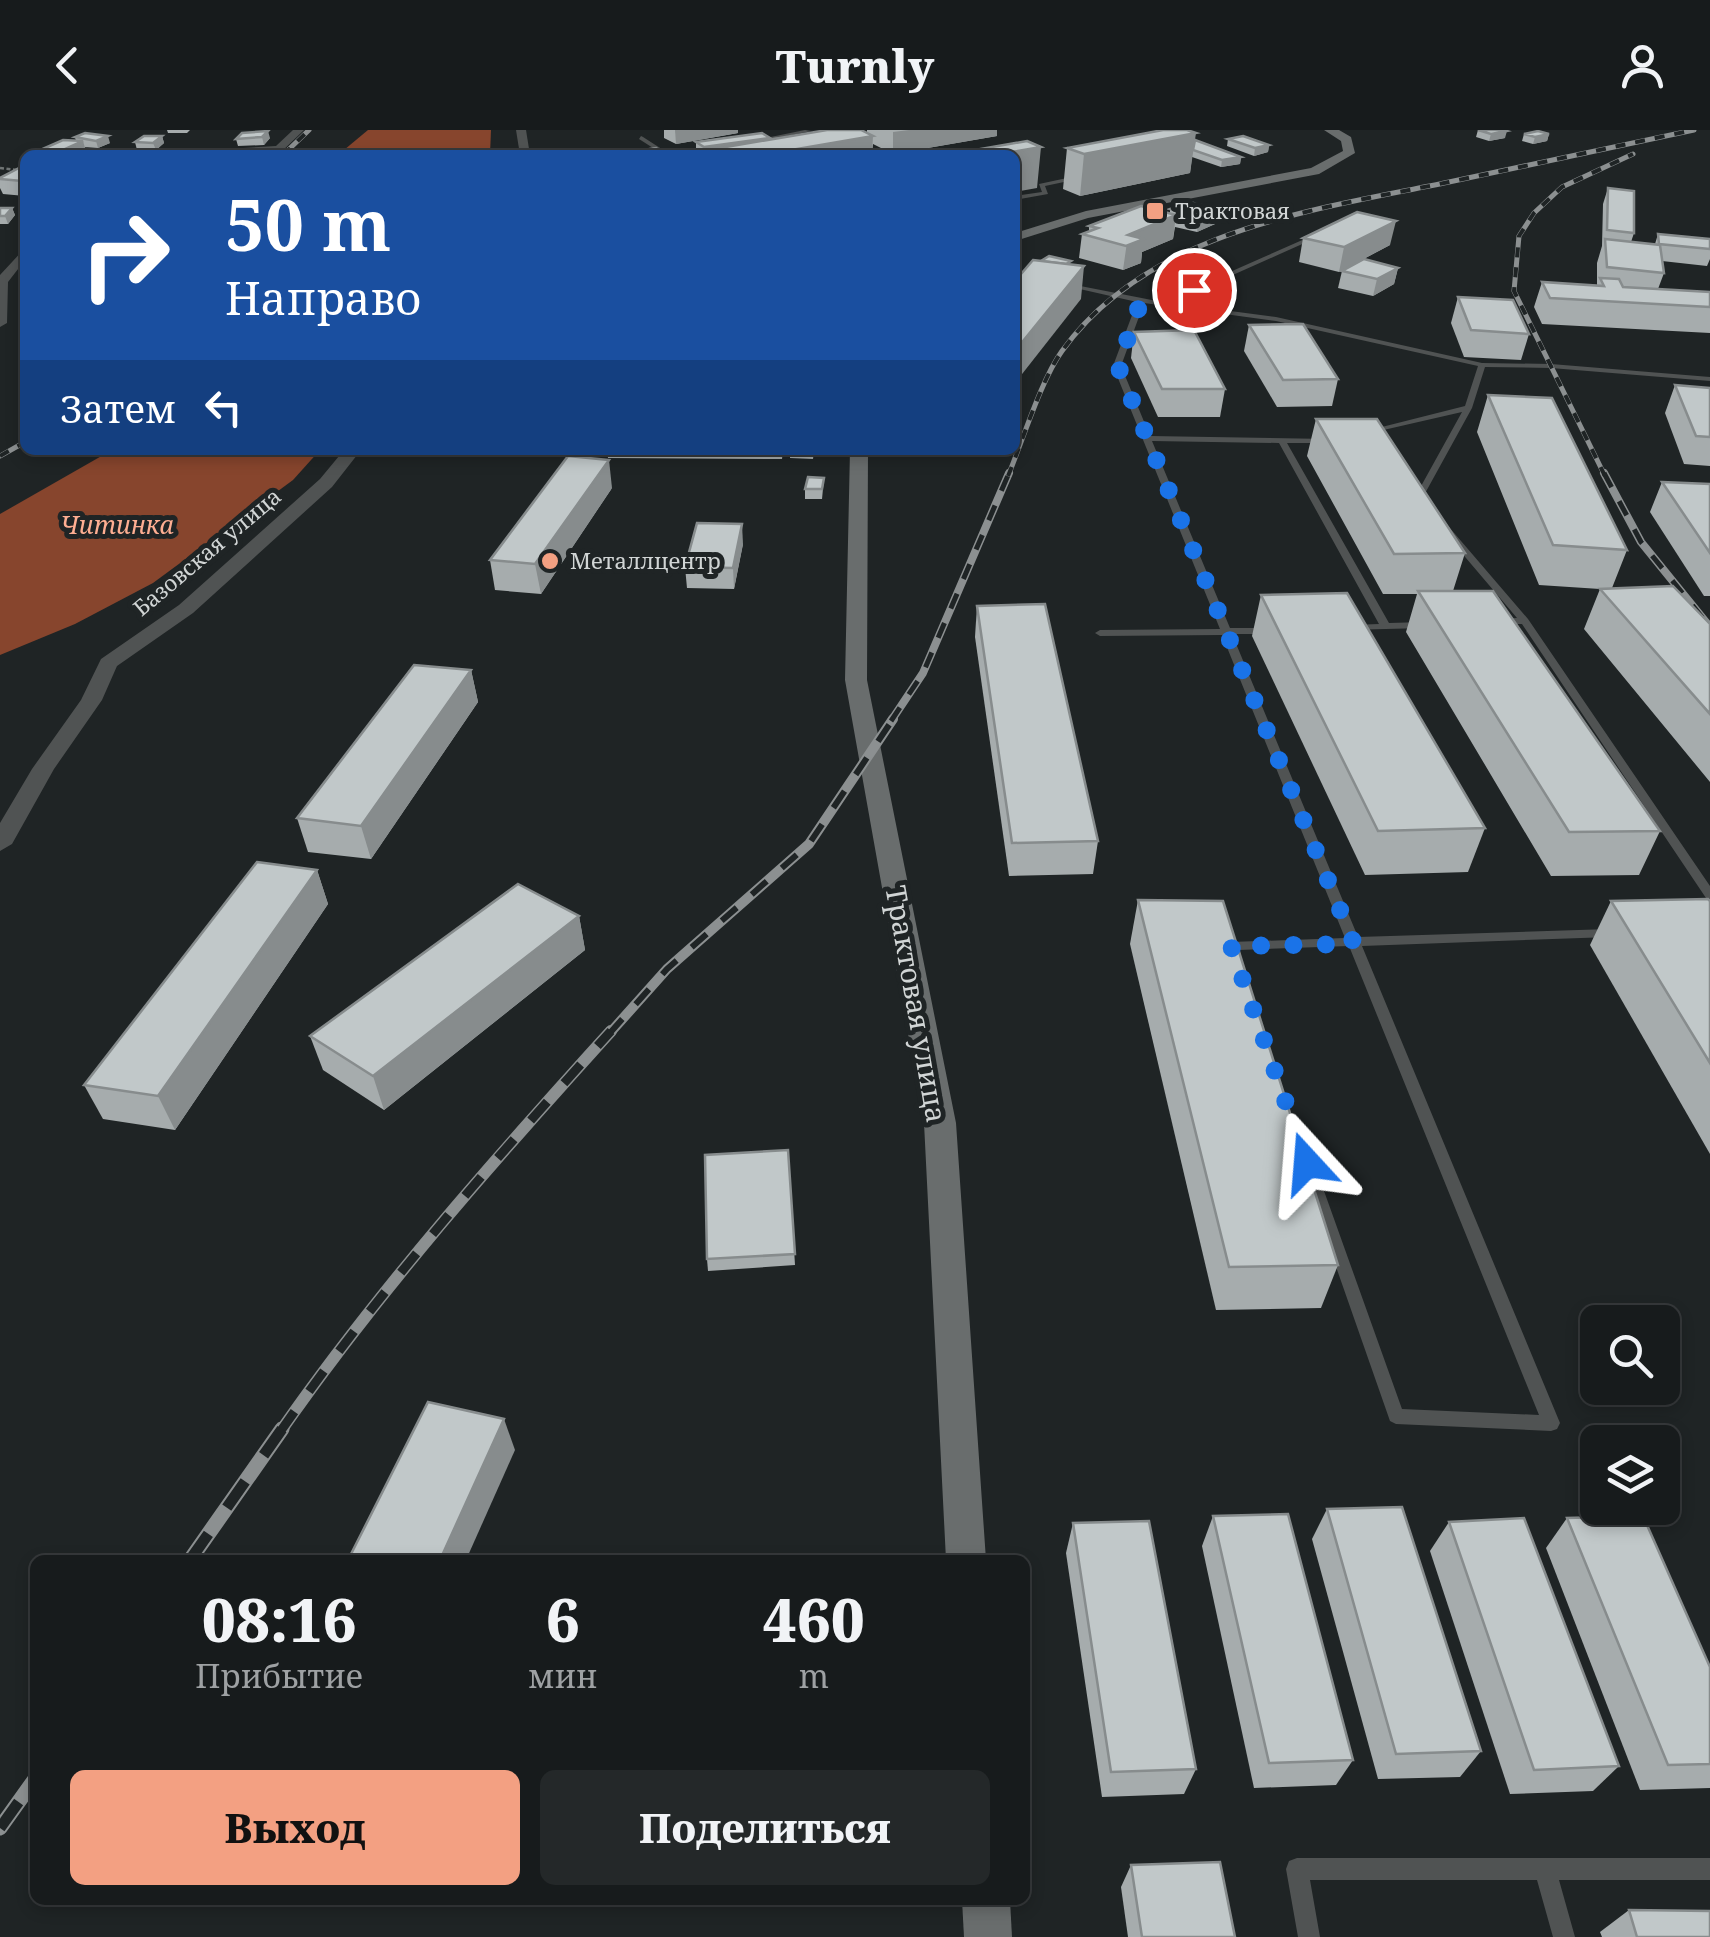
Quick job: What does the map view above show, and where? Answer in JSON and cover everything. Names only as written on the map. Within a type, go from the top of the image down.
[{"type":"main road","points":[[1020,235],[1086,215],[1315,171],[1349,153],[1346,139],[1330,130]]},
{"type":"main road","name":"Трактовая улица","points":[[859,455],[856,680],[940,1122],[966,1555]]},
{"type":"main road","points":[[986,1905],[988,1937]]},
{"type":"street","points":[[277,150],[300,130]]},
{"type":"street","points":[[126,149],[176,150]]},
{"type":"street","points":[[0,323],[0,282],[13,264]]},
{"type":"street","name":"Базовская улица","points":[[0,844],[43,769],[91,700],[108,663],[186,608],[326,482],[349,455]]},
{"type":"lane","points":[[750,141],[808,131],[805,130]]},
{"type":"lane","points":[[641,138],[662,150]]},
{"type":"lane","points":[[701,150],[731,145]]},
{"type":"lane","points":[[1041,185],[1091,176]]},
{"type":"lane","points":[[1020,197],[1046,193],[1041,185],[1030,180]]},
{"type":"lane","points":[[1162,304],[1321,234]]},
{"type":"lane","points":[[1050,282],[1141,301],[1276,319],[1482,365],[1710,378]]},
{"type":"lane","points":[[1141,301],[1118,366],[1552,1423],[1396,1416],[1284,1096]]},
{"type":"lane","points":[[1431,510],[1419,497],[1468,408],[1482,365]]},
{"type":"lane","points":[[1360,433],[1468,408]]},
{"type":"lane","points":[[1147,438],[1324,442],[1342,438]]},
{"type":"lane","points":[[1282,441],[1386,626]]},
{"type":"lane","points":[[1442,524],[1525,621],[1710,895]]},
{"type":"lane","points":[[1486,623],[1525,621]]},
{"type":"lane","points":[[1346,628],[1446,624]]},
{"type":"lane","points":[[1100,633],[1287,630]]},
{"type":"lane","points":[[1237,964],[1231,946],[1631,932]]},
{"type":"lane","points":[[1310,1937],[1296,1869],[1710,1869]]},
{"type":"lane","points":[[1545,1869],[1564,1937]]},
{"type":"water","points":[[368,130],[491,130],[490,150],[344,150]]},
{"type":"water","name":"Читинка","points":[[103,455],[316,455],[293,480],[153,583],[75,624],[0,655],[0,514]]},
{"type":"building","points":[[827,130],[861,130],[873,136],[791,150],[714,149]]},
{"type":"building","points":[[1163,130],[1196,133],[1084,154],[1067,148]]},
{"type":"building","points":[[1478,130],[1504,130],[1507,131],[1491,134]]},
{"type":"building","points":[[268,131],[262,137],[236,139],[242,133]]},
{"type":"building","points":[[1538,131],[1549,134],[1524,134]]},
{"type":"building","points":[[85,133],[108,136],[96,141],[75,137]]},
{"type":"building","points":[[762,133],[770,138],[704,147],[696,142]]},
{"type":"building","points":[[144,136],[162,136],[153,143],[135,142]]},
{"type":"building","points":[[1243,136],[1269,145],[1255,148],[1228,139]]},
{"type":"building","points":[[63,140],[83,141],[63,150],[40,150]]},
{"type":"building","points":[[1195,140],[1241,157],[1222,160],[1193,150]]},
{"type":"building","points":[[1027,141],[1041,147],[1020,151],[975,150]]},
{"type":"building","points":[[19,168],[20,168],[20,181],[0,178]]},
{"type":"building","points":[[1608,188],[1634,191],[1634,233],[1607,230]]},
{"type":"building","points":[[1189,202],[1218,209],[1199,216],[1170,209]]},
{"type":"building","points":[[1141,206],[1176,215],[1128,235],[1144,239],[1126,246],[1082,234],[1098,228],[1089,226]]},
{"type":"building","points":[[0,208],[12,208],[0,216]]},
{"type":"building","points":[[1357,212],[1396,221],[1344,247],[1303,238]]},
{"type":"building","points":[[1658,234],[1710,239],[1710,249],[1659,244]]},
{"type":"building","points":[[1605,239],[1660,245],[1664,273],[1607,267]]},
{"type":"building","points":[[1049,256],[1071,261],[1041,261]]},
{"type":"building","points":[[1364,259],[1398,268],[1377,279],[1342,271]]},
{"type":"building","points":[[1033,260],[1084,266],[1020,345],[1020,275]]},
{"type":"building","points":[[1600,278],[1619,279],[1623,287],[1710,292],[1710,307],[1550,298],[1542,282],[1604,286]]},
{"type":"building","points":[[1458,297],[1513,300],[1529,334],[1471,330]]},
{"type":"building","points":[[1303,324],[1338,379],[1283,380],[1249,325]]},
{"type":"building","points":[[1194,330],[1225,389],[1162,389],[1134,332]]},
{"type":"building","points":[[1675,385],[1710,388],[1710,437],[1696,436]]},
{"type":"building","points":[[1488,395],[1552,398],[1627,550],[1553,545]]},
{"type":"building","points":[[1316,419],[1377,419],[1465,553],[1394,554]]},
{"type":"building","points":[[568,456],[609,460],[535,564],[490,560]]},
{"type":"building","points":[[808,477],[824,478],[822,489],[805,489]]},
{"type":"building","points":[[1662,482],[1710,484],[1710,553]]},
{"type":"building","points":[[697,523],[742,524],[733,568],[685,567]]},
{"type":"building","points":[[1673,586],[1710,624],[1710,714],[1600,589]]},
{"type":"building","points":[[1418,591],[1493,591],[1660,831],[1569,832]]},
{"type":"building","points":[[1347,593],[1485,828],[1378,831],[1261,595]]},
{"type":"building","points":[[1045,604],[1098,841],[1012,843],[977,606]]},
{"type":"building","points":[[414,665],[471,670],[361,826],[297,818]]},
{"type":"building","points":[[257,862],[317,870],[158,1096],[84,1085]]},
{"type":"building","points":[[518,884],[579,916],[373,1076],[310,1036]]},
{"type":"building","points":[[1138,900],[1223,901],[1338,1265],[1229,1267]]},
{"type":"building","points":[[1611,901],[1710,901],[1710,1063]]},
{"type":"building","points":[[788,1150],[795,1254],[707,1259],[705,1155]]},
{"type":"building","points":[[428,1402],[504,1419],[442,1555],[351,1555]]},
{"type":"building","points":[[1402,1507],[1481,1751],[1396,1754],[1327,1509]]},
{"type":"building","points":[[1288,1514],[1353,1760],[1269,1763],[1213,1516]]},
{"type":"building","points":[[1524,1518],[1619,1766],[1534,1770],[1449,1522]]},
{"type":"building","points":[[1567,1518],[1580,1518],[1580,1525],[1647,1525],[1710,1667],[1710,1764],[1668,1765]]},
{"type":"building","points":[[1149,1521],[1196,1769],[1111,1772],[1073,1523]]},
{"type":"building","points":[[1220,1862],[1235,1937],[1142,1937],[1131,1865]]},
{"type":"building","points":[[1629,1910],[1710,1911],[1710,1937],[1637,1937]]},
{"type":"railway","points":[[288,150],[309,130]]},
{"type":"railway","points":[[1020,445],[1062,351],[1098,310],[1140,277],[1187,252],[1238,232],[1344,203],[1694,130]]},
{"type":"railway","points":[[1605,476],[1514,291],[1519,236],[1534,213],[1562,187],[1633,154]]},
{"type":"railway","points":[[0,456],[20,445]]},
{"type":"railway","points":[[1008,476],[1016,455]]},
{"type":"railway","points":[[891,721],[923,673],[1009,473]]},
{"type":"railway","points":[[1604,473],[1641,542],[1710,627]]},
{"type":"railway","points":[[609,1034],[667,969],[809,844],[893,719]]},
{"type":"railway","points":[[280,1432],[398,1276],[611,1031]]},
{"type":"railway","points":[[194,1555],[282,1429]]},
{"type":"railway","points":[[0,1828],[30,1786]]},
{"type":"place","name":"Трактовая","points":[[1155,211]]},
{"type":"place","name":"Металлцентр","points":[[550,561]]},
{"type":"route","points":[[1194,290],[1162,304],[1141,301],[1118,366],[1354,944],[1231,946],[1307,1163]]}]
